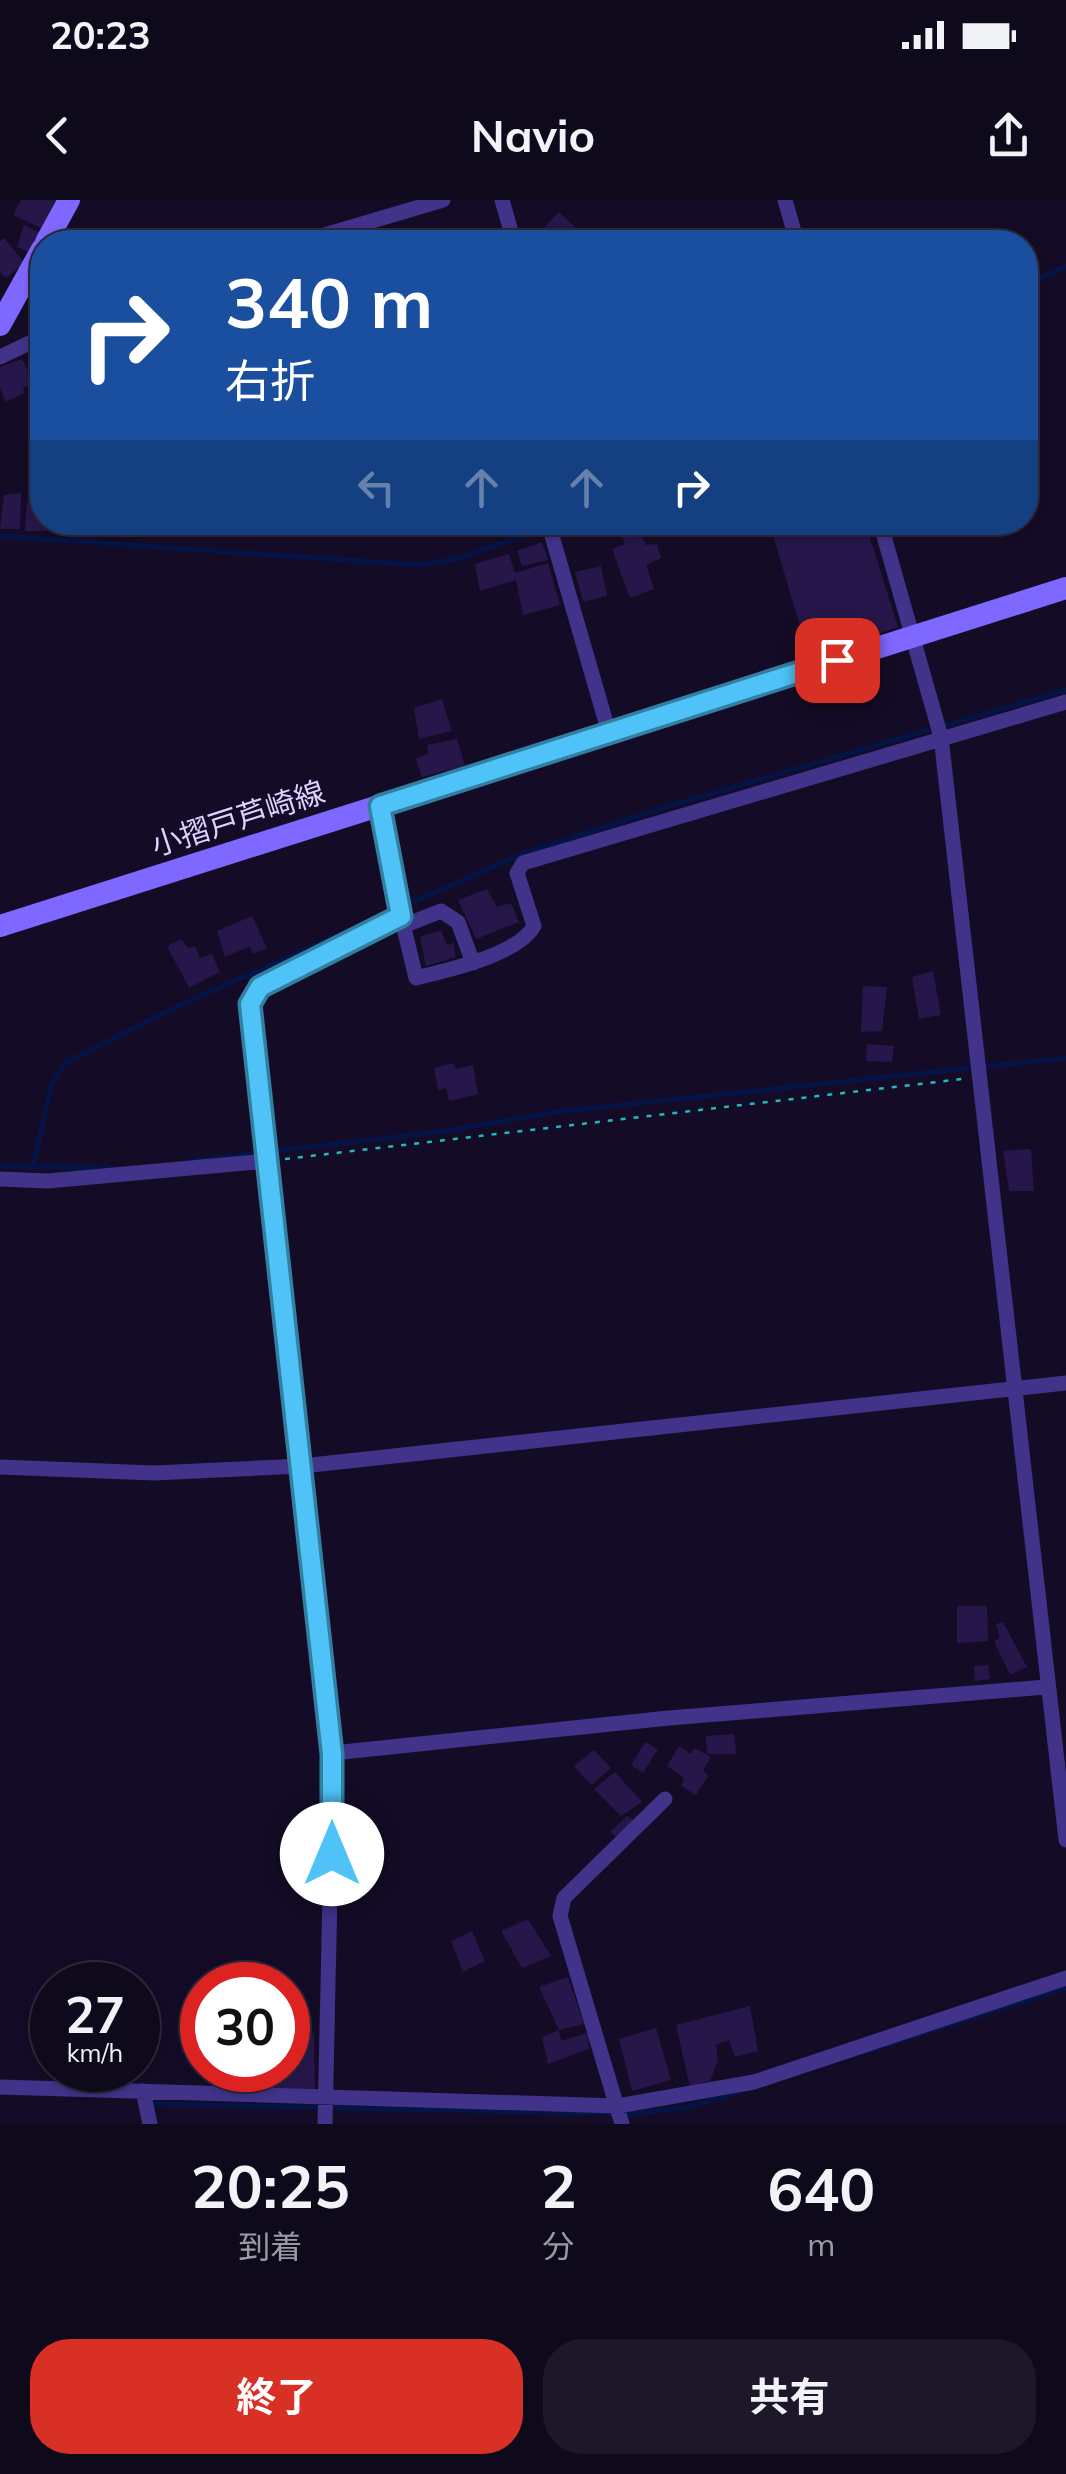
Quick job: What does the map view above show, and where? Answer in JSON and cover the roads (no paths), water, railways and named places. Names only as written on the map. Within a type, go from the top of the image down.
[{"type":"main road","points":[[53,230],[70,200]]},
{"type":"main road","points":[[0,326],[30,271]]},
{"type":"main road","name":"小摺戸芦崎線","points":[[0,926],[1066,588]]},
{"type":"street","points":[[342,230],[443,200]]},
{"type":"street","points":[[502,200],[511,230]]},
{"type":"street","points":[[785,200],[794,230]]},
{"type":"street","points":[[0,357],[30,343]]},
{"type":"street","points":[[552,535],[609,733]]},
{"type":"street","points":[[884,535],[941,736],[1066,1840]]},
{"type":"street","points":[[380,806],[416,978],[473,963],[528,937],[534,926],[517,873],[523,863],[1066,702]]},
{"type":"street","points":[[325,2124],[332,1754],[250,1004],[260,987],[402,921],[441,912],[458,922],[473,963]]},
{"type":"street","points":[[0,1179],[48,1181],[267,1161]]},
{"type":"street","points":[[0,1468],[154,1473],[302,1466],[1066,1382]]},
{"type":"street","points":[[332,1754],[669,1718],[1046,1687]]},
{"type":"street","points":[[622,2124],[560,1916],[564,1898],[665,1799]]},
{"type":"street","points":[[160,2091],[618,2106],[754,2082],[1066,1978]]},
{"type":"street","points":[[0,2087],[30,2088]]},
{"type":"street","points":[[143,2092],[150,2124]]},
{"type":"waterway","points":[[1038,280],[1066,266]]},
{"type":"waterway","points":[[0,536],[418,565],[456,559],[525,535]]},
{"type":"waterway","points":[[33,1167],[51,1086],[65,1063],[180,1005],[522,854],[679,803],[1066,690]]},
{"type":"waterway","points":[[190,1161],[447,1131],[556,1112],[1066,1058]]},
{"type":"waterway","points":[[0,1166],[115,1168]]},
{"type":"waterway","points":[[156,2104],[631,2114],[690,2107],[1066,1988]]}]
